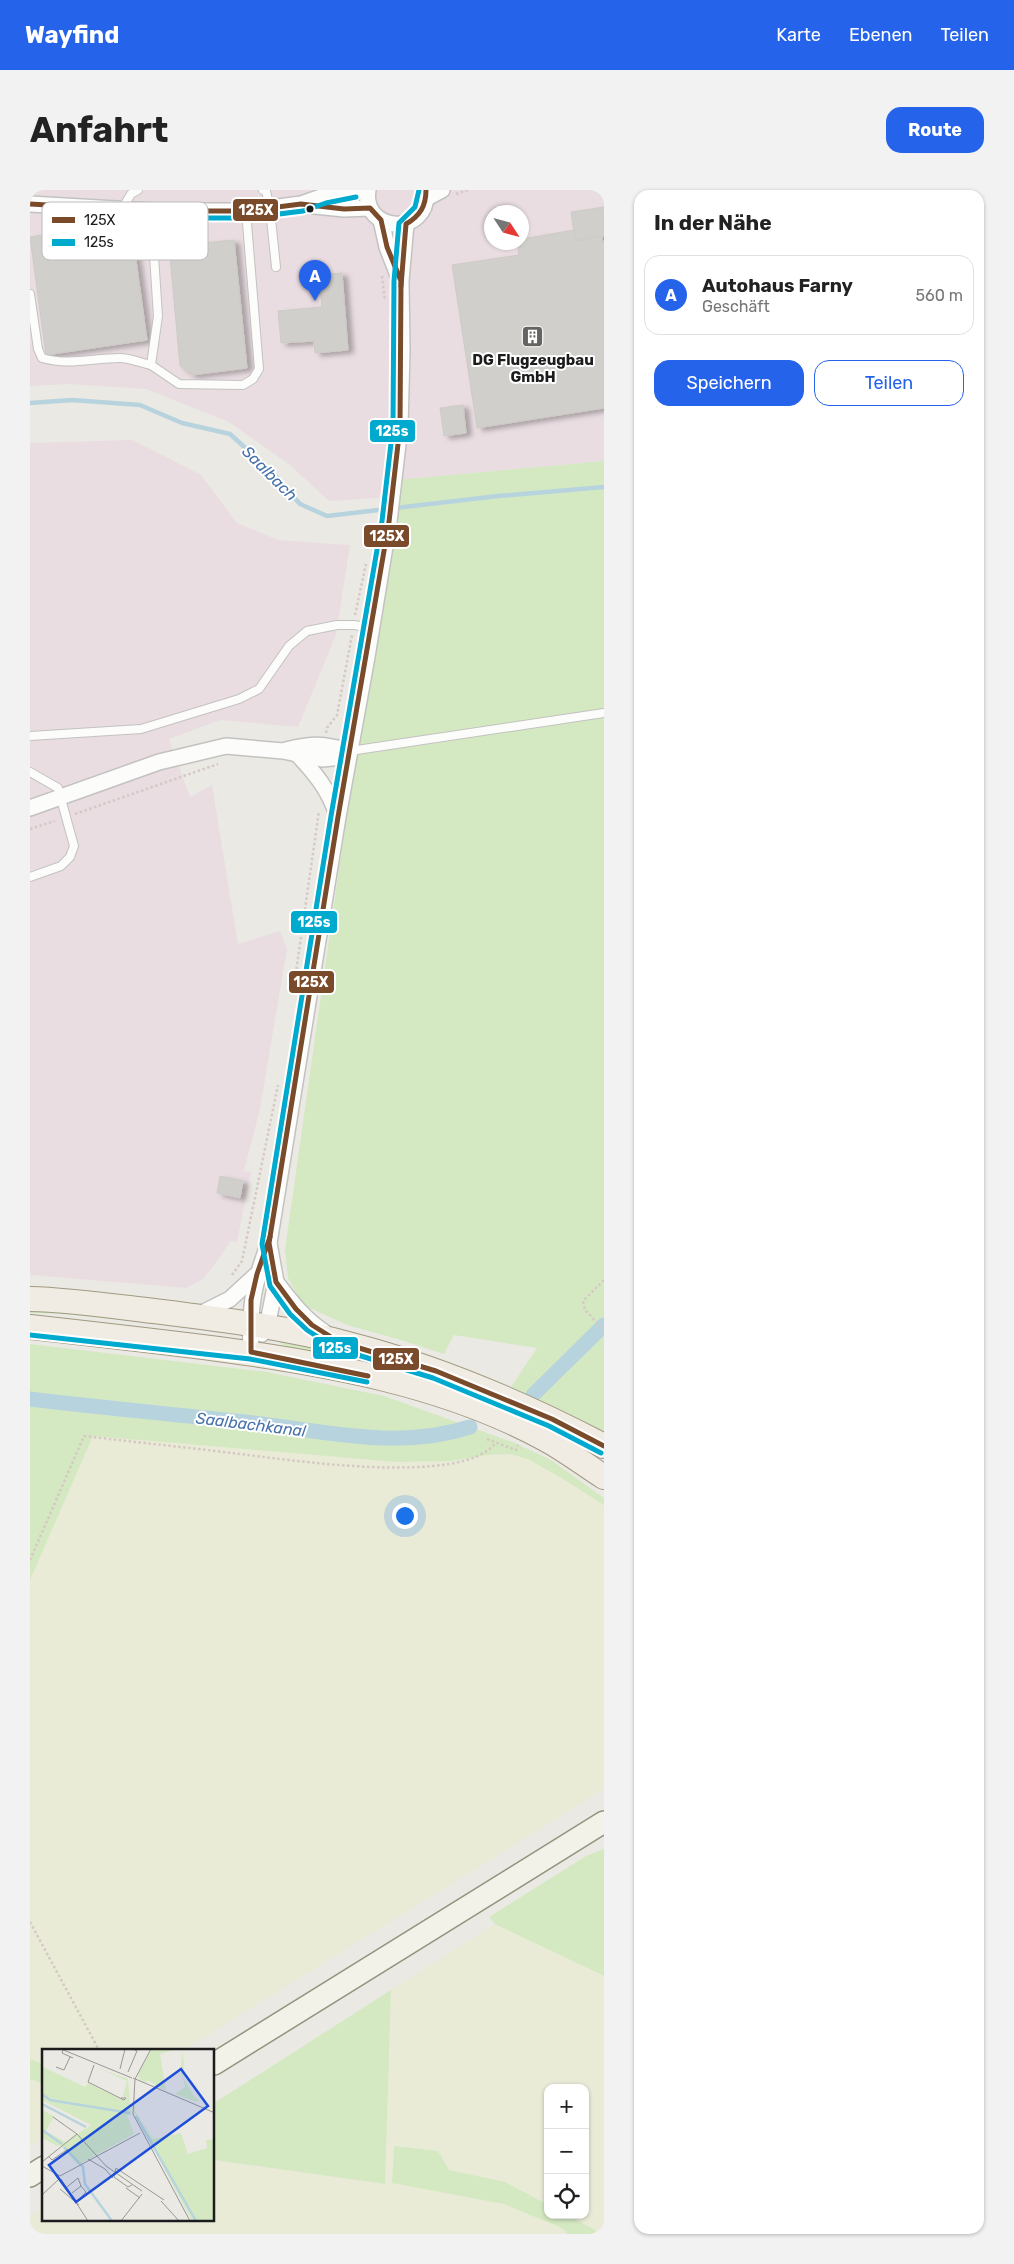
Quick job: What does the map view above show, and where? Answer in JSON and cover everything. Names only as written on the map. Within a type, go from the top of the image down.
[{"type":"main road","points":[[30,1299],[196,1316],[258,1325],[339,1342],[452,1377],[552,1419],[604,1446]]},
{"type":"main road","points":[[30,1327],[251,1352],[343,1369],[461,1403],[546,1440],[604,1477]]},
{"type":"main road","points":[[215,2063],[604,1822]]},
{"type":"main road","points":[[30,2176],[42,2168]]},
{"type":"street","points":[[208,211],[270,209],[301,204],[324,196],[355,190]]},
{"type":"street","points":[[368,190],[370,208],[381,220],[389,224],[406,224],[420,214],[426,194],[448,192]]},
{"type":"street","points":[[301,204],[344,209],[370,208]]},
{"type":"street","points":[[381,220],[387,247],[401,281]]},
{"type":"street","points":[[258,1325],[251,1300],[257,1274],[269,1243],[338,817],[389,522],[400,428],[402,385],[401,281],[406,224]]},
{"type":"street","points":[[290,752],[310,744],[325,744],[350,751]]},
{"type":"street","points":[[30,808],[160,762],[226,746],[290,752],[334,760],[343,757],[350,751]]},
{"type":"street","points":[[290,752],[324,784],[332,798],[338,817]]},
{"type":"street","points":[[269,1243],[276,1282],[296,1309],[312,1325],[339,1342]]},
{"type":"street","points":[[196,1316],[230,1299],[257,1274]]},
{"type":"street","points":[[251,1352],[258,1325],[276,1282]]},
{"type":"lane","points":[[126,202],[130,194],[138,190]]},
{"type":"lane","points":[[263,190],[266,191],[270,209],[276,267]]},
{"type":"lane","points":[[30,294],[38,349],[42,358],[56,362],[75,362],[122,358],[151,365],[178,384],[243,385],[253,380],[259,369],[246,211]]},
{"type":"lane","points":[[151,365],[158,316],[154,260]]},
{"type":"lane","points":[[30,736],[141,729],[239,699],[259,689],[289,646],[306,631],[337,625],[372,628]]},
{"type":"lane","points":[[350,751],[604,713]]},
{"type":"lane","points":[[30,772],[58,788],[74,846],[70,857],[61,866],[30,877]]},
{"type":"path","points":[[448,192],[468,190]]},
{"type":"path","points":[[325,744],[327,728],[337,715],[366,563]]},
{"type":"path","points":[[30,830],[225,762]]},
{"type":"path","points":[[294,988],[319,818],[319,803]]},
{"type":"path","points":[[230,1278],[242,1261],[279,1080]]},
{"type":"path","points":[[604,1280],[583,1301],[585,1310],[604,1330]]},
{"type":"path","points":[[30,1560],[84,1436],[349,1466],[402,1468],[455,1463],[482,1455],[492,1448],[496,1442]]},
{"type":"path","points":[[487,1439],[516,1450]]},
{"type":"path","points":[[511,1440],[526,1446]]},
{"type":"path","points":[[30,1922],[98,2049]]},
{"type":"shaded area","points":[[30,190],[604,190],[604,461],[394,480],[392,497],[329,501],[290,465],[229,422],[146,389],[69,384],[30,386]]},
{"type":"shaded area","points":[[133,440],[201,475],[237,523],[278,540],[350,545],[336,635],[298,727],[220,720],[169,739],[190,797],[212,785],[238,944],[280,931],[287,949],[260,1109],[244,1171],[251,1172],[237,1242],[230,1241],[203,1279],[186,1288],[30,1275],[30,443]]},
{"type":"green space","points":[[604,461],[604,1433],[560,1410],[509,1390],[537,1348],[454,1335],[444,1354],[347,1325],[303,1305],[288,1278],[285,1250],[394,480]]},
{"type":"green space","points":[[30,1307],[222,1331],[64,1314],[30,1313]]},
{"type":"green space","points":[[274,1339],[340,1350],[475,1396],[287,1347]]},
{"type":"green space","points":[[30,1344],[267,1372],[384,1396],[515,1443],[551,1460],[604,1498],[604,1505],[528,1459],[511,1454],[487,1455],[452,1461],[397,1462],[93,1436],[30,1580]]},
{"type":"green space","points":[[93,1436],[397,1462],[452,1461],[487,1455],[511,1454],[528,1459],[604,1505],[604,1789],[186,2049],[42,2049],[42,2138],[30,2146],[30,1580]]},
{"type":"green space","points":[[604,1849],[604,1976],[495,1924],[489,1917],[586,1856]]},
{"type":"green space","points":[[495,1924],[604,1976],[604,2234],[30,2234],[30,2216],[42,2209],[42,2222],[215,2222],[215,2160],[384,2184],[391,1990]]},
{"type":"green space","points":[[391,1990],[385,2184],[215,2160],[215,2102]]},
{"type":"green space","points":[[30,2059],[42,2064],[42,2083],[30,2079]]},
{"type":"green space","points":[[394,2146],[438,2151],[449,2170],[505,2182],[544,2203],[544,2219],[574,2219],[595,2230],[596,2234],[568,2234],[562,2228],[504,2204],[392,2183]]},
{"type":"building","points":[[604,207],[604,236],[575,241],[571,212]]},
{"type":"building","name":"DG Flugzeugbau GmbH","points":[[574,230],[575,241],[602,236],[602,242],[604,241],[604,408],[477,428],[452,265],[519,255],[518,250],[529,250],[529,238]]},
{"type":"building","points":[[42,235],[42,260],[136,260],[147,340],[46,355],[30,237]]},
{"type":"building","points":[[234,240],[247,368],[192,375],[180,366],[170,260],[208,260],[208,242]]},
{"type":"building","points":[[342,273],[348,350],[315,353],[314,341],[281,343],[278,311],[322,307],[319,275]]},
{"type":"building","points":[[463,405],[466,433],[444,436],[440,408]]},
{"type":"building","points":[[220,1176],[243,1181],[240,1198],[217,1193]]},
{"type":"waterway","name":"Saalbach","points":[[30,403],[72,400],[140,405],[182,423],[230,434],[274,474],[300,504],[327,516],[498,496],[604,487]]},
{"type":"waterway","name":"Saalbachkanal","points":[[533,1395],[604,1325]]},
{"type":"waterway","name":"Saalbachkanal","points":[[30,1399],[386,1438],[442,1434],[470,1427]]},
{"type":"transit line","name":"125s","points":[[419,190],[415,207],[399,223],[394,281],[393,426],[382,521],[331,816],[262,1244],[270,1286],[290,1314],[307,1330],[335,1348],[433,1378],[549,1426],[601,1453]]},
{"type":"transit line","name":"125X","points":[[401,286],[406,224],[415,218],[421,210],[425,201],[426,190]]},
{"type":"transit line","name":"125s","points":[[208,218],[247,218],[303,211],[326,203],[356,197]]},
{"type":"transit line","name":"125X","points":[[30,204],[42,205]]},
{"type":"transit line","name":"125X","points":[[208,211],[246,211],[301,204],[344,209],[370,208],[381,220],[387,247],[401,281],[400,427],[389,522],[338,817],[269,1243],[276,1282],[296,1309],[312,1325],[339,1342],[436,1371],[552,1419],[604,1446]]},
{"type":"transit line","name":"125X","points":[[270,1237],[257,1274],[251,1300],[251,1352],[368,1376]]},
{"type":"transit line","name":"125s","points":[[30,1335],[250,1359],[367,1382]]},
{"type":"place","name":"Autohaus Farny","points":[[315,301]]},
{"type":"place","name":"DG Flugzeugbau GmbH","points":[[533,337]]}]
